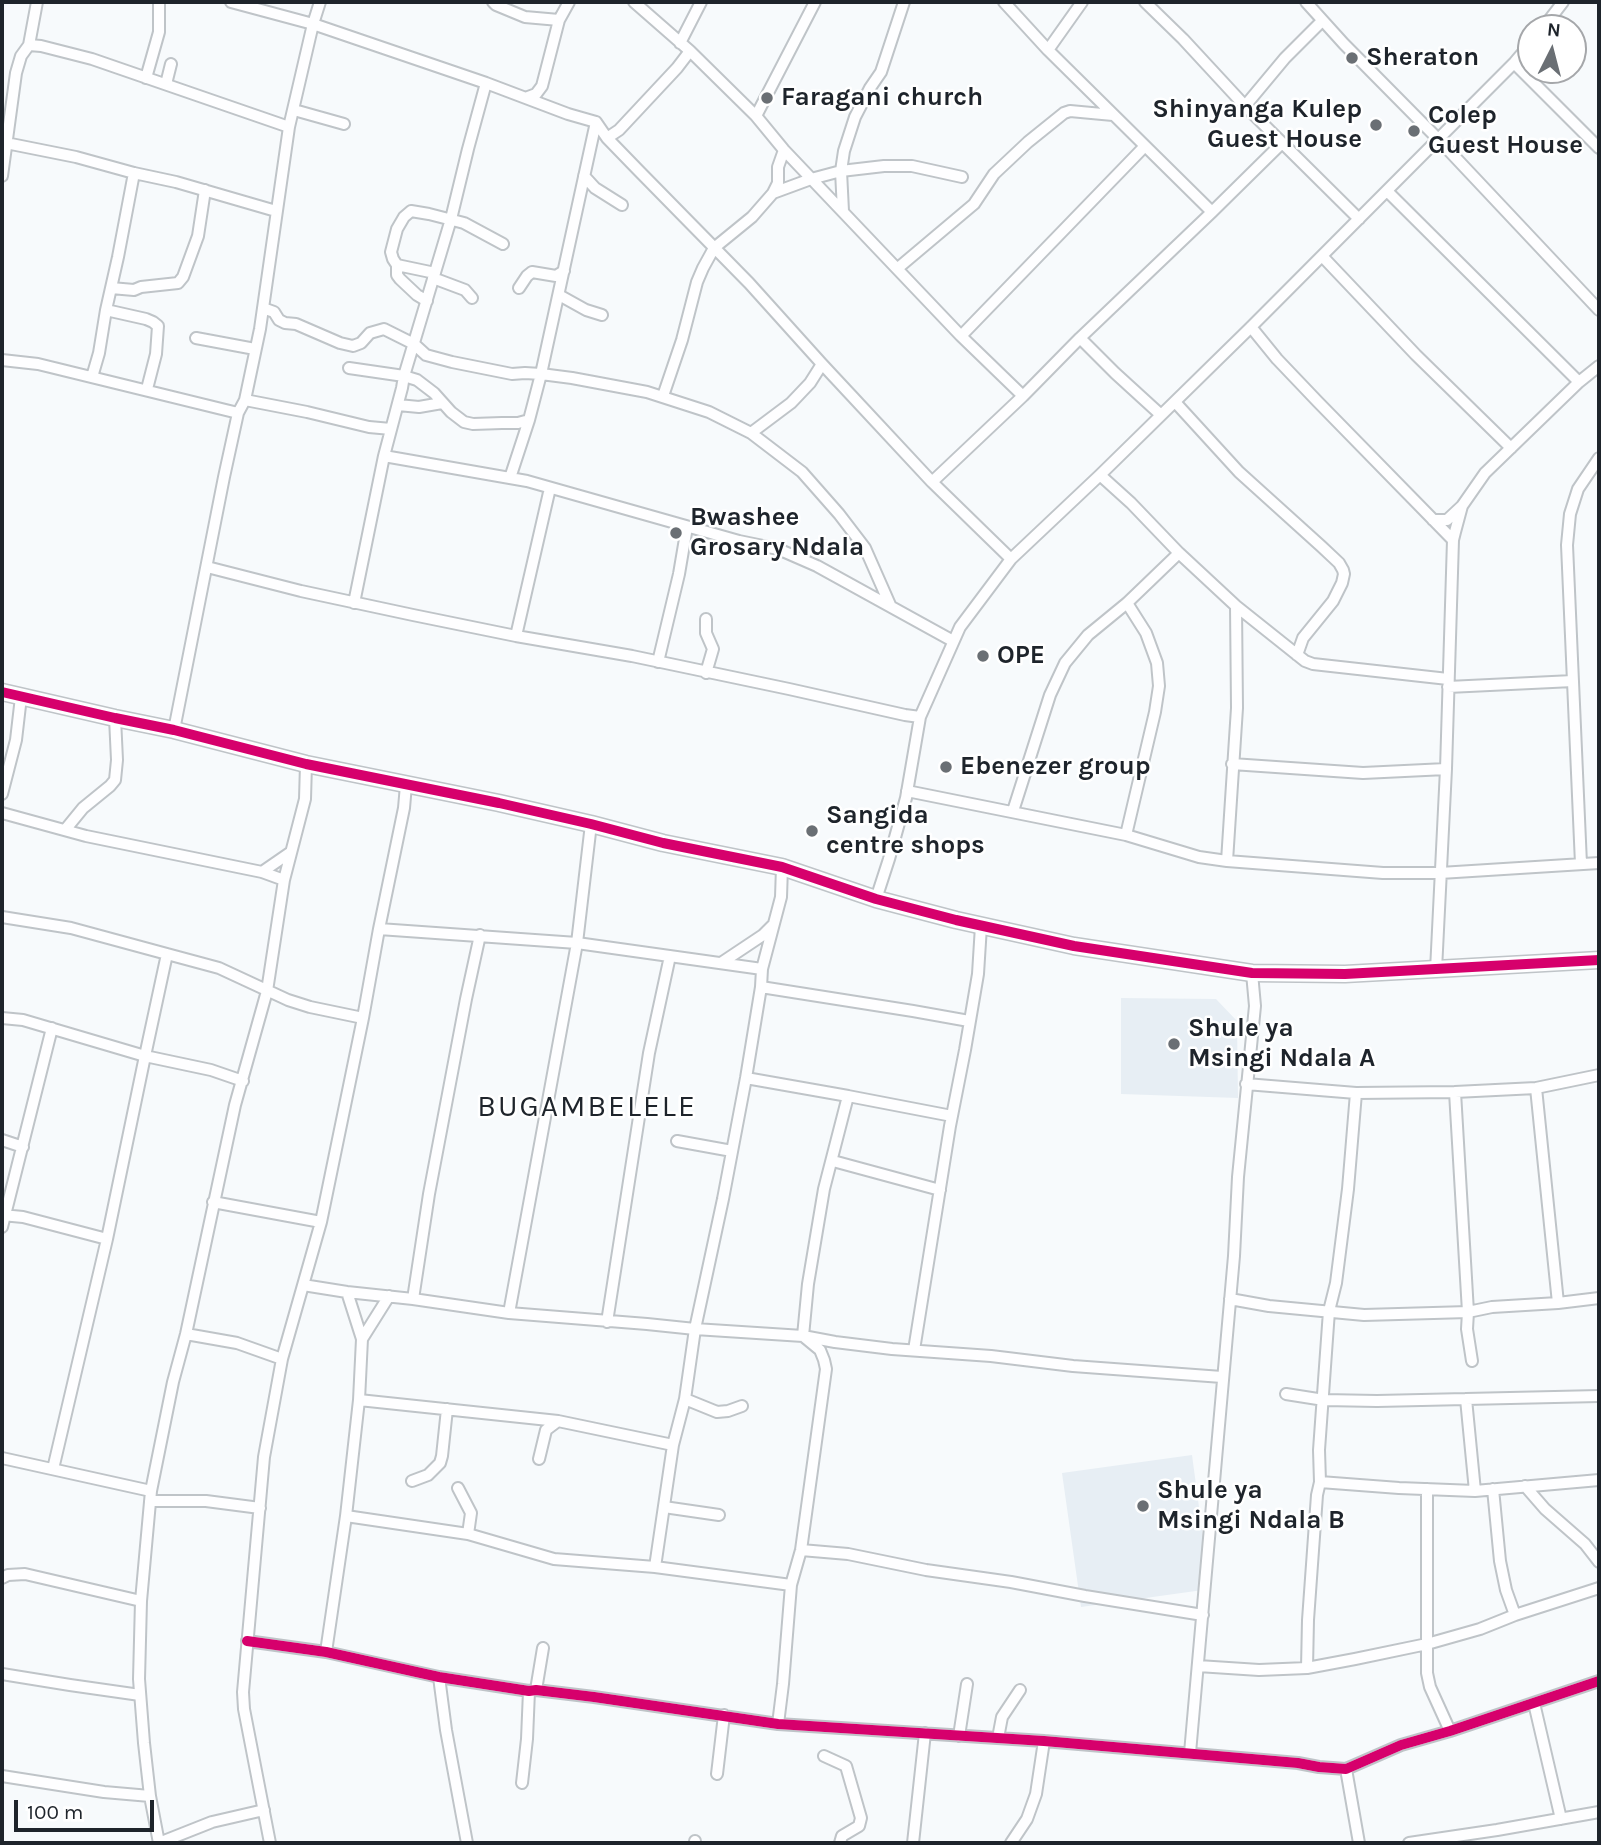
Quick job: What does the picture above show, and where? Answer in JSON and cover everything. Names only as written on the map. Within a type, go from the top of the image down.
[{"type":"street","points":[[2,176],[16,73],[21,56],[29,46],[37,2]]},
{"type":"street","points":[[146,78],[159,32],[159,2]]},
{"type":"street","points":[[231,2],[313,24],[596,122],[607,138],[749,283],[932,482],[1011,559]]},
{"type":"street","points":[[174,730],[238,413],[244,400],[263,308],[289,127],[320,2]]},
{"type":"street","points":[[493,2],[519,15],[542,20],[559,20]]},
{"type":"street","points":[[528,97],[536,94],[542,86],[559,20],[569,2]]},
{"type":"street","points":[[634,2],[690,51],[755,116],[811,179],[961,336],[1023,396]]},
{"type":"street","points":[[680,43],[701,2]]},
{"type":"street","points":[[755,116],[815,2]]},
{"type":"street","points":[[843,211],[841,171],[844,150],[855,117],[881,72],[904,2]]},
{"type":"street","points":[[1004,2],[1048,50],[1212,212]]},
{"type":"street","points":[[1048,50],[1082,2]]},
{"type":"street","points":[[1145,2],[1359,219]]},
{"type":"street","points":[[1306,2],[1599,310]]},
{"type":"street","points":[[542,20],[555,37]]},
{"type":"street","points":[[1245,106],[1285,58],[1322,21]]},
{"type":"street","points":[[29,46],[41,46],[92,59],[289,127]]},
{"type":"street","points":[[607,138],[619,130],[690,51]]},
{"type":"street","points":[[876,899],[907,791],[920,717],[960,627],[1011,559],[1322,257],[1517,59]]},
{"type":"street","points":[[1514,63],[1599,148]]},
{"type":"street","points":[[166,84],[171,64]]},
{"type":"street","points":[[354,603],[384,456],[404,376],[451,219],[486,83]]},
{"type":"street","points":[[293,110],[344,124]]},
{"type":"street","points":[[898,268],[974,204],[994,174],[1063,113],[1075,111],[1113,115]]},
{"type":"street","points":[[510,478],[541,374],[596,122]]},
{"type":"street","points":[[6,142],[76,157],[276,211]]},
{"type":"street","points":[[932,482],[1282,143]]},
{"type":"street","points":[[961,336],[1145,146]]},
{"type":"street","points":[[663,396],[682,340],[697,282],[714,248],[752,217],[773,193],[778,183],[778,167],[784,150]]},
{"type":"street","points":[[773,193],[841,171],[898,165],[962,177]]},
{"type":"street","points":[[92,377],[134,173]]},
{"type":"street","points":[[584,176],[595,188],[622,205]]},
{"type":"street","points":[[111,288],[134,290],[178,283],[183,277],[198,236],[205,190]]},
{"type":"street","points":[[1388,191],[1579,382]]},
{"type":"street","points":[[426,301],[397,275],[397,265],[391,252],[397,229],[411,211],[464,223],[503,244]]},
{"type":"street","points":[[1322,257],[1416,355],[1511,448]]},
{"type":"street","points":[[397,265],[434,276],[464,290],[472,298]]},
{"type":"street","points":[[519,288],[532,272],[556,275],[564,271]]},
{"type":"street","points":[[559,295],[586,310],[602,315]]},
{"type":"street","points":[[263,308],[274,312],[279,320],[285,323],[296,324],[340,343],[353,346],[370,333],[384,329],[414,344],[426,355],[452,362],[512,374],[541,374],[663,396],[709,412],[751,432],[802,472],[865,548],[891,607]]},
{"type":"street","points":[[106,310],[146,319],[158,326],[156,354],[146,389]]},
{"type":"street","points":[[1251,327],[1277,359],[1453,540]]},
{"type":"street","points":[[196,338],[255,349]]},
{"type":"street","points":[[1080,338],[1161,415]]},
{"type":"street","points":[[2,360],[38,364],[238,413]]},
{"type":"street","points":[[751,432],[791,403],[810,383],[822,364]]},
{"type":"street","points":[[1433,520],[1447,520],[1462,506],[1485,473],[1599,366]]},
{"type":"street","points":[[349,368],[417,380],[464,422],[518,423],[529,420]]},
{"type":"street","points":[[244,400],[369,427],[391,429]]},
{"type":"street","points":[[1175,402],[1239,472],[1339,563],[1343,570],[1342,583],[1333,601],[1303,638],[1297,655]]},
{"type":"street","points":[[398,405],[419,407],[442,403]]},
{"type":"street","points":[[384,456],[527,481],[778,550],[817,566],[953,641]]},
{"type":"street","points":[[1581,864],[1567,545],[1570,514],[1578,489],[1599,458]]},
{"type":"street","points":[[1100,475],[1236,606],[1312,664],[1448,683],[1573,681]]},
{"type":"street","points":[[516,636],[550,488]]},
{"type":"street","points":[[1436,970],[1453,540],[1462,506]]},
{"type":"street","points":[[658,662],[687,527]]},
{"type":"street","points":[[1013,811],[1050,695],[1065,663],[1088,635],[1127,603],[1179,552]]},
{"type":"street","points":[[207,567],[301,592],[920,717]]},
{"type":"street","points":[[1126,835],[1159,687],[1157,663],[1146,633],[1127,603]]},
{"type":"street","points":[[1227,862],[1238,681],[1236,606]]},
{"type":"street","points":[[706,619],[706,633],[713,649],[706,673]]},
{"type":"street","points":[[2,692],[174,730],[306,764],[499,803],[663,843],[782,867],[876,899],[1074,946],[1252,973],[1345,974],[1599,960]]},
{"type":"street","points":[[2,794],[16,740],[21,697]]},
{"type":"street","points":[[65,830],[83,808],[115,780],[115,718]]},
{"type":"street","points":[[264,1810],[212,1822],[159,1843],[150,1796],[140,1695],[141,1601],[150,1496],[235,1105],[267,991],[284,880],[305,799],[306,764]]},
{"type":"street","points":[[1232,764],[1363,773],[1446,769]]},
{"type":"street","points":[[270,1843],[244,1709],[243,1678],[264,1457],[282,1359],[321,1222],[404,808],[406,785]]},
{"type":"street","points":[[907,791],[1126,835],[1199,857],[1227,862],[1382,873],[1440,873],[1599,863]]},
{"type":"street","points":[[2,813],[182,857],[262,872],[284,880]]},
{"type":"street","points":[[509,1313],[577,943],[591,824]]},
{"type":"street","points":[[262,872],[292,851]]},
{"type":"street","points":[[655,1567],[673,1445],[685,1399],[695,1329],[746,1078],[762,969],[781,897],[782,867]]},
{"type":"street","points":[[2,917],[71,928],[219,968],[267,991],[310,1007],[363,1017]]},
{"type":"street","points":[[720,963],[772,925]]},
{"type":"street","points":[[914,1350],[978,974],[981,926]]},
{"type":"street","points":[[379,929],[577,943],[762,969]]},
{"type":"street","points":[[413,1299],[429,1194],[480,935]]},
{"type":"street","points":[[52,1469],[107,1239],[167,954]]},
{"type":"street","points":[[607,1322],[649,1053],[670,956]]},
{"type":"street","points":[[1190,1753],[1246,1084],[1255,1006],[1252,973]]},
{"type":"street","points":[[761,987],[969,1021]]},
{"type":"street","points":[[2,1018],[23,1020],[243,1081]]},
{"type":"street","points":[[2,1227],[3,1214],[23,1147],[52,1028]]},
{"type":"street","points":[[1246,1084],[1356,1093],[1455,1092],[1536,1088],[1599,1075]]},
{"type":"street","points":[[746,1078],[952,1116]]},
{"type":"street","points":[[1536,1088],[1558,1303]]},
{"type":"street","points":[[1455,1092],[1468,1312],[1467,1335],[1472,1362]]},
{"type":"street","points":[[1307,1668],[1329,1311],[1336,1283],[1348,1189],[1356,1093]]},
{"type":"street","points":[[803,1336],[808,1284],[824,1189],[848,1097]]},
{"type":"street","points":[[2,1140],[23,1147]]},
{"type":"street","points":[[677,1142],[732,1151]]},
{"type":"street","points":[[833,1161],[940,1190]]},
{"type":"street","points":[[213,1202],[321,1222]]},
{"type":"street","points":[[3,1214],[107,1239]]},
{"type":"street","points":[[303,1285],[509,1313],[803,1336],[835,1342],[1073,1366],[1222,1377]]},
{"type":"street","points":[[326,1652],[346,1516],[359,1400],[362,1339],[347,1293]]},
{"type":"street","points":[[362,1339],[389,1296]]},
{"type":"street","points":[[1230,1299],[1269,1306],[1364,1315],[1468,1312],[1492,1307],[1599,1298]]},
{"type":"street","points":[[186,1334],[237,1343],[282,1359]]},
{"type":"street","points":[[778,1724],[791,1585],[801,1550],[826,1369],[816,1345],[803,1336]]},
{"type":"street","points":[[824,1360],[835,1342]]},
{"type":"street","points":[[1286,1394],[1324,1400],[1377,1401],[1599,1396]]},
{"type":"street","points":[[685,1399],[717,1412],[742,1406]]},
{"type":"street","points":[[1466,1399],[1475,1491]]},
{"type":"street","points":[[359,1400],[558,1420],[673,1445]]},
{"type":"street","points":[[412,1481],[428,1475],[440,1463],[447,1409]]},
{"type":"street","points":[[539,1459],[546,1430],[558,1420]]},
{"type":"street","points":[[2,1458],[150,1496],[260,1508]]},
{"type":"street","points":[[1320,1482],[1475,1491],[1599,1480]]},
{"type":"street","points":[[1525,1486],[1545,1509],[1585,1544],[1599,1562]]},
{"type":"street","points":[[458,1488],[471,1513],[468,1534]]},
{"type":"street","points":[[1427,1489],[1426,1668],[1430,1686],[1450,1731]]},
{"type":"street","points":[[1493,1489],[1500,1561],[1515,1615]]},
{"type":"street","points":[[664,1507],[719,1515]]},
{"type":"street","points":[[346,1516],[468,1534],[554,1559],[655,1567],[791,1585]]},
{"type":"street","points":[[801,1550],[848,1554],[926,1570],[1011,1581],[1203,1615]]},
{"type":"street","points":[[2,1578],[25,1574],[141,1601]]},
{"type":"street","points":[[1198,1666],[1259,1670],[1307,1668],[1427,1644],[1480,1629],[1599,1588]]},
{"type":"street","points":[[247,1641],[326,1652],[439,1677],[778,1724],[1044,1741],[1346,1769],[1401,1745],[1599,1681]]},
{"type":"street","points":[[522,1783],[533,1691],[543,1648]]},
{"type":"street","points":[[2,1674],[140,1695]]},
{"type":"street","points":[[439,1677],[467,1843]]},
{"type":"street","points":[[959,1736],[967,1685]]},
{"type":"street","points":[[998,1738],[1002,1717],[1020,1690]]},
{"type":"street","points":[[1535,1703],[1561,1819]]},
{"type":"street","points":[[717,1774],[724,1715]]},
{"type":"street","points":[[913,1843],[925,1733]]},
{"type":"street","points":[[1011,1843],[1027,1819],[1035,1794],[1044,1741]]},
{"type":"street","points":[[824,1756],[846,1766],[861,1818],[859,1826],[842,1836],[839,1843]]},
{"type":"street","points":[[1346,1769],[1359,1843]]},
{"type":"street","points":[[2,1776],[104,1793],[150,1796]]},
{"type":"street","points":[[1414,1843],[1599,1812]]},
{"type":"shaded area","points":[[1121,998],[1216,999],[1237,1021],[1238,1098],[1121,1094]]},
{"type":"shaded area","points":[[1192,1455],[1210,1589],[1081,1607],[1062,1473]]},
{"type":"cycle path","points":[[2,692],[174,730],[306,764],[499,803],[663,843],[782,867],[876,899],[1074,946],[1252,973],[1345,974],[1599,960]]},
{"type":"cycle path","points":[[247,1641],[326,1652],[439,1677],[778,1724],[1044,1741],[1346,1769],[1401,1745],[1599,1681]]},
{"type":"place","name":"Sheraton","points":[[1352,58]]},
{"type":"place","name":"Faragani church","points":[[767,98]]},
{"type":"place","name":"Shinyanga Kulep Guest House","points":[[1376,125]]},
{"type":"place","name":"Colep Guest House","points":[[1414,131]]},
{"type":"place","name":"Bwashee Grosary Ndala","points":[[676,533]]},
{"type":"place","name":"OPE","points":[[983,656]]},
{"type":"place","name":"Ebenezer group","points":[[946,767]]},
{"type":"place","name":"Sangida centre shops","points":[[812,831]]},
{"type":"place","name":"Shule ya Msingi Ndala A","points":[[1174,1044]]},
{"type":"place","name":"Shule ya Msingi Ndala B","points":[[1143,1506]]},
{"type":"district","name":"BUGAMBELELE","points":[[587,1107]]}]
